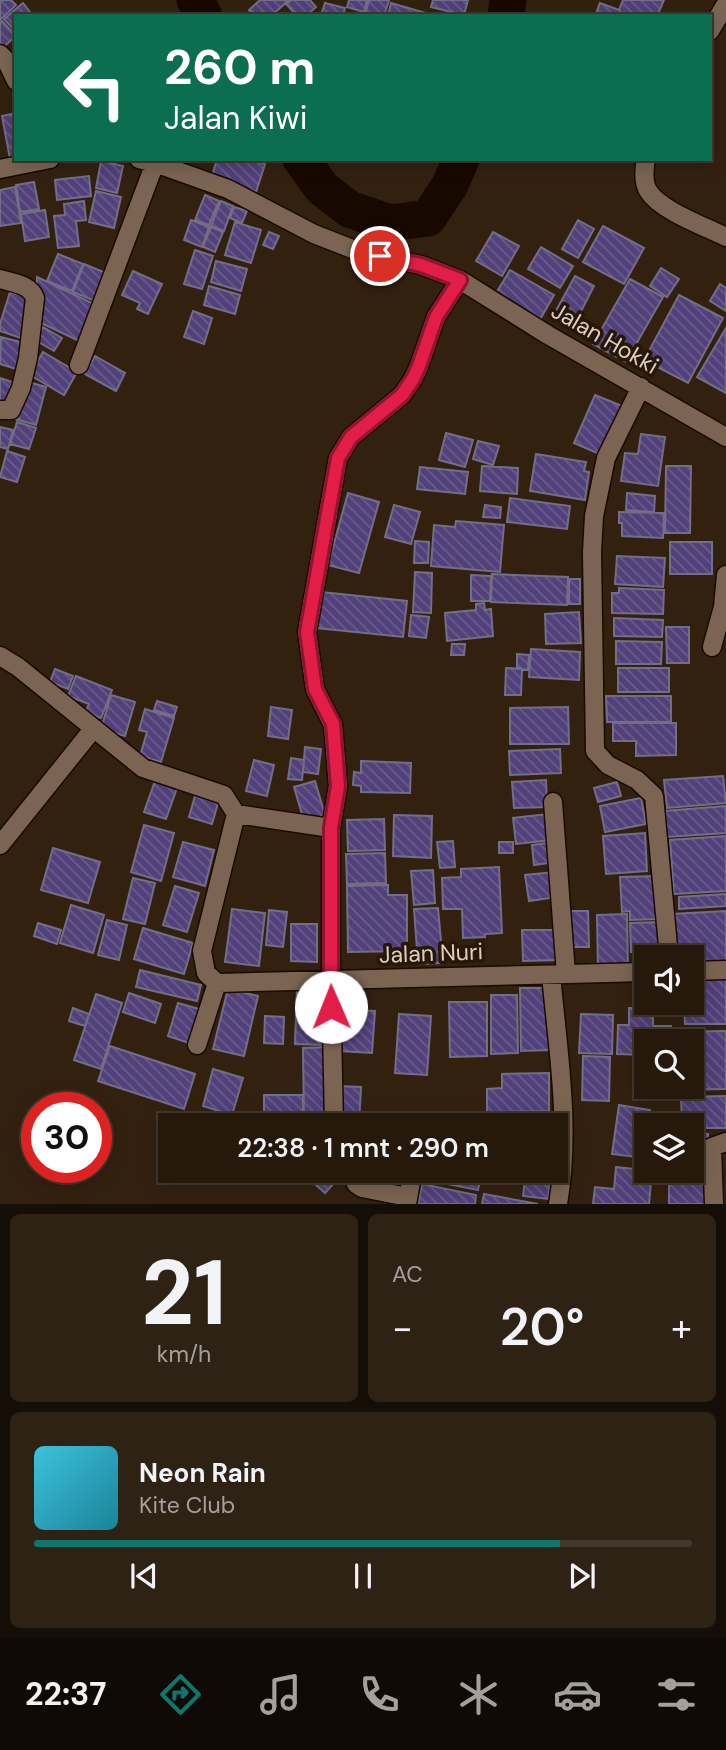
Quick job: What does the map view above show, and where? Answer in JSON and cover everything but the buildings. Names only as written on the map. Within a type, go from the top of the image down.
[{"type":"street","points":[[712,28],[724,7]]},
{"type":"street","points":[[0,54],[14,77]]},
{"type":"street","points":[[0,169],[36,161]]},
{"type":"street","points":[[79,365],[147,161]]},
{"type":"street","name":"Jalan Hokki","points":[[147,161],[228,189],[314,234],[360,252],[421,265],[460,280],[548,335],[726,437]]},
{"type":"street","points":[[646,161],[647,190],[660,204],[726,237]]},
{"type":"street","points":[[0,279],[26,286],[35,298],[21,388],[11,410],[0,410]]},
{"type":"street","points":[[334,1113],[331,828],[338,786],[333,724],[315,689],[307,632],[338,458],[351,437],[402,395],[413,379],[436,317],[460,280]]},
{"type":"street","points":[[640,387],[606,458],[594,516],[592,552],[595,751],[608,765],[637,780],[653,796],[667,945]]},
{"type":"street","points":[[712,647],[723,607],[726,575]]},
{"type":"street","points":[[0,656],[18,667],[143,768],[224,794],[236,814],[202,951],[206,973],[218,984],[197,1045]]},
{"type":"street","points":[[0,845],[94,728]]},
{"type":"street","points":[[553,802],[563,1112],[558,1204]]},
{"type":"street","points":[[236,814],[331,828]]},
{"type":"street","name":"Jalan Nuri","points":[[218,984],[331,980],[515,967],[559,975],[634,972]]},
{"type":"street","points":[[704,971],[726,970]]},
{"type":"street","points":[[714,1204],[712,1147],[726,1142]]},
{"type":"street","points":[[356,1183],[362,1188],[407,1200]]},
{"type":"waterway","points":[[195,0],[203,14]]},
{"type":"waterway","points":[[506,14],[508,0]]},
{"type":"waterway","points":[[302,161],[322,188],[349,209],[390,223],[428,218],[450,185],[460,161]]},
{"type":"route","points":[[331,1007],[331,828],[338,786],[333,724],[315,689],[307,632],[329,508],[338,458],[351,437],[402,395],[413,379],[436,317],[460,280],[421,265],[380,256]]}]
